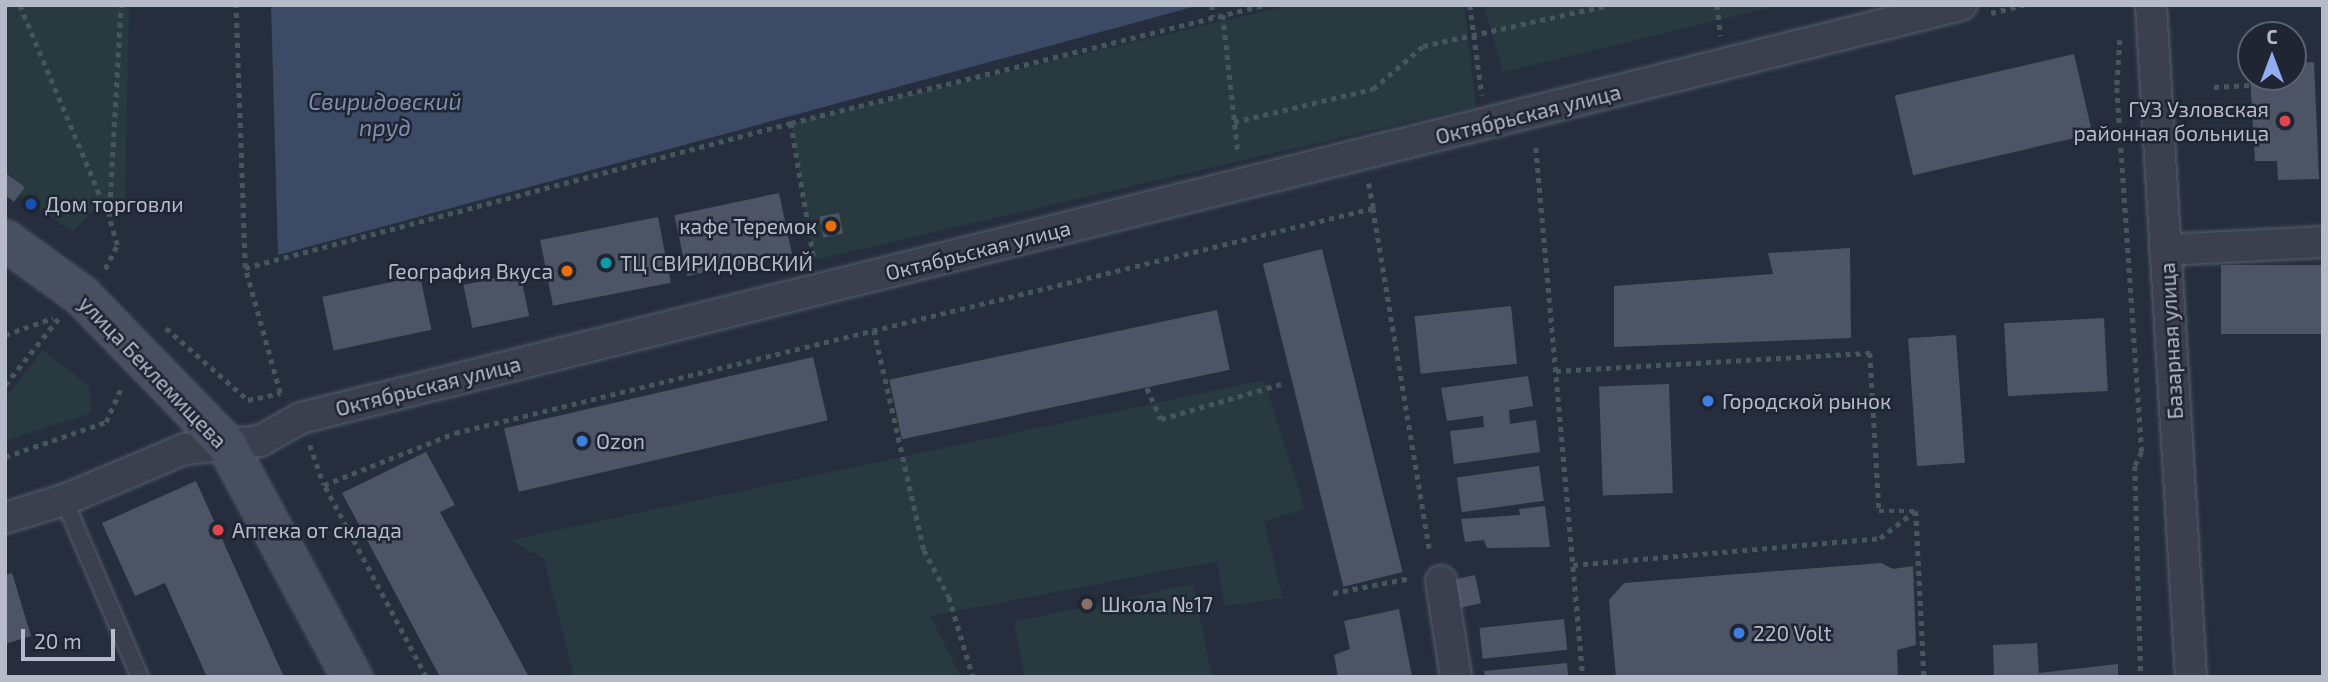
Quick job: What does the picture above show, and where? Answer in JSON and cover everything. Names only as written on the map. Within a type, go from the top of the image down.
[{"type":"main road","name":"улица Беклемищева","points":[[5,240],[81,295],[227,445],[352,677]]},
{"type":"street","name":"Базарная улица","points":[[2151,5],[2191,677]]},
{"type":"street","name":"Октябрьская улица","points":[[5,518],[64,500],[185,449],[260,441],[301,418],[1486,125],[1973,10]]},
{"type":"street","points":[[2165,250],[2323,242]]},
{"type":"street","points":[[1437,577],[1456,677]]},
{"type":"lane","points":[[64,500],[140,677]]},
{"type":"path","points":[[20,5],[109,217],[117,245],[111,261],[81,295]]},
{"type":"path","points":[[109,217],[121,5]]},
{"type":"path","points":[[236,5],[246,268],[280,393]]},
{"type":"path","points":[[1212,5],[1213,17]]},
{"type":"path","points":[[246,268],[791,123],[1263,5]]},
{"type":"path","points":[[1470,5],[1486,125]]},
{"type":"path","points":[[1234,122],[1373,89],[1423,47],[1474,38],[1609,5]]},
{"type":"path","points":[[1973,10],[2024,5]]},
{"type":"path","points":[[1223,15],[1239,160]]},
{"type":"path","points":[[2121,32],[2117,88],[2142,452],[2135,466],[2141,677]]},
{"type":"path","points":[[2214,87],[2237,86]]},
{"type":"path","points":[[791,123],[814,260]]},
{"type":"path","points":[[1536,148],[1583,677]]},
{"type":"path","points":[[1333,593],[1437,577],[1367,177]]},
{"type":"path","points":[[324,485],[455,433],[1373,208]]},
{"type":"path","points":[[5,335],[61,316],[5,385]]},
{"type":"path","points":[[874,330],[924,550],[949,597],[973,677]]},
{"type":"path","points":[[1556,371],[1870,353],[1879,511],[1916,511]]},
{"type":"path","points":[[5,457],[106,422],[123,382]]},
{"type":"path","points":[[1147,388],[1161,419],[1284,383]]},
{"type":"path","points":[[301,418],[324,485],[426,677]]},
{"type":"path","points":[[1573,565],[1880,538],[1916,511]]},
{"type":"path","points":[[1916,511],[1924,677]]},
{"type":"shaded area","points":[[5,5],[129,5],[125,201],[102,201],[72,232],[5,184]]},
{"type":"shaded area","points":[[1291,5],[1464,5],[1476,106],[814,260],[791,123]]},
{"type":"shaded area","points":[[1484,5],[1781,5],[1503,72]]},
{"type":"shaded area","points":[[43,350],[89,386],[91,413],[5,441],[5,399]]},
{"type":"shaded area","points":[[1264,380],[1305,509],[1264,521],[1283,598],[1225,606],[1217,561],[930,616],[961,677],[574,677],[544,559],[511,540]]},
{"type":"shaded area","points":[[1193,584],[1212,677],[1025,677],[1014,622]]},
{"type":"water","name":"Свиридовский пруд","points":[[271,5],[1200,5],[278,255]]},
{"type":"building","points":[[2074,54],[2092,134],[1913,175],[1895,95]]},
{"type":"building","name":"ГУЗ Узловская районная больница","points":[[2307,62],[2314,62],[2319,179],[2278,180],[2277,161],[2255,161],[2251,91],[2307,91]]},
{"type":"building","points":[[5,173],[25,187],[14,202],[5,195]]},
{"type":"building","points":[[779,193],[792,254],[687,276],[674,215]]},
{"type":"building","name":"кафе Теремок","points":[[839,213],[843,234],[823,237],[819,217]]},
{"type":"building","name":"ТЦ СВИРИДОВСКИЙ","points":[[658,217],[671,283],[553,306],[540,240]]},
{"type":"building","points":[[1850,248],[1851,338],[1614,347],[1614,286],[1773,274],[1768,253]]},
{"type":"building","points":[[1322,249],[1403,572],[1343,587],[1263,264]]},
{"type":"building","points":[[2221,265],[2323,265],[2323,334],[2221,334]]},
{"type":"building","points":[[520,273],[529,316],[472,328],[463,285]]},
{"type":"building","points":[[420,276],[431,330],[334,351],[322,297]]},
{"type":"building","points":[[1511,306],[1517,364],[1421,374],[1415,316]]},
{"type":"building","points":[[1217,310],[1230,370],[902,439],[889,380]]},
{"type":"building","points":[[2104,318],[2108,391],[2008,396],[2004,323]]},
{"type":"building","points":[[1956,335],[1965,463],[1917,466],[1908,338]]},
{"type":"building","points":[[813,357],[828,420],[519,492],[504,428]]},
{"type":"building","points":[[1528,376],[1533,406],[1509,410],[1510,424],[1536,420],[1540,452],[1454,464],[1450,431],[1484,427],[1483,416],[1447,421],[1441,388]]},
{"type":"building","points":[[1669,384],[1673,493],[1603,495],[1599,386]]},
{"type":"building","points":[[426,452],[455,505],[440,512],[529,677],[440,677],[342,493]]},
{"type":"building","points":[[1539,466],[1544,501],[1462,512],[1457,478]]},
{"type":"building","points":[[196,481],[284,677],[207,677],[165,583],[135,596],[102,523]]},
{"type":"building","points":[[1545,506],[1550,547],[1487,548],[1484,540],[1465,542],[1461,519],[1520,515],[1519,509]]},
{"type":"building","points":[[1881,563],[1893,569],[1913,566],[1916,645],[1897,650],[1898,677],[1616,677],[1609,600],[1624,583]]},
{"type":"building","points":[[12,573],[31,636],[5,644],[5,575]]},
{"type":"building","points":[[1475,575],[1481,603],[1459,608],[1453,580]]},
{"type":"building","points":[[1399,609],[1412,677],[1338,677],[1334,655],[1350,649],[1344,621]]},
{"type":"building","points":[[1564,619],[1567,650],[1483,659],[1479,628]]},
{"type":"building","points":[[2037,643],[2039,673],[2118,664],[2118,677],[1994,677],[1993,645]]},
{"type":"building","points":[[1567,663],[1568,677],[1485,677],[1484,671]]},
{"type":"place","name":"ГУЗ Узловская районная больница","points":[[2285,121]]},
{"type":"place","name":"Дом торговли","points":[[31,204]]},
{"type":"place","name":"кафе Теремок","points":[[831,226]]},
{"type":"place","name":"ТЦ СВИРИДОВСКИЙ","points":[[606,263]]},
{"type":"place","name":"География Вкуса","points":[[567,271]]},
{"type":"place","name":"Городской рынок","points":[[1708,401]]},
{"type":"place","name":"Ozon","points":[[582,441]]},
{"type":"place","name":"Аптека от склада","points":[[218,530]]},
{"type":"place","name":"Школа №17","points":[[1087,604]]},
{"type":"place","name":"220 Volt","points":[[1739,633]]}]
